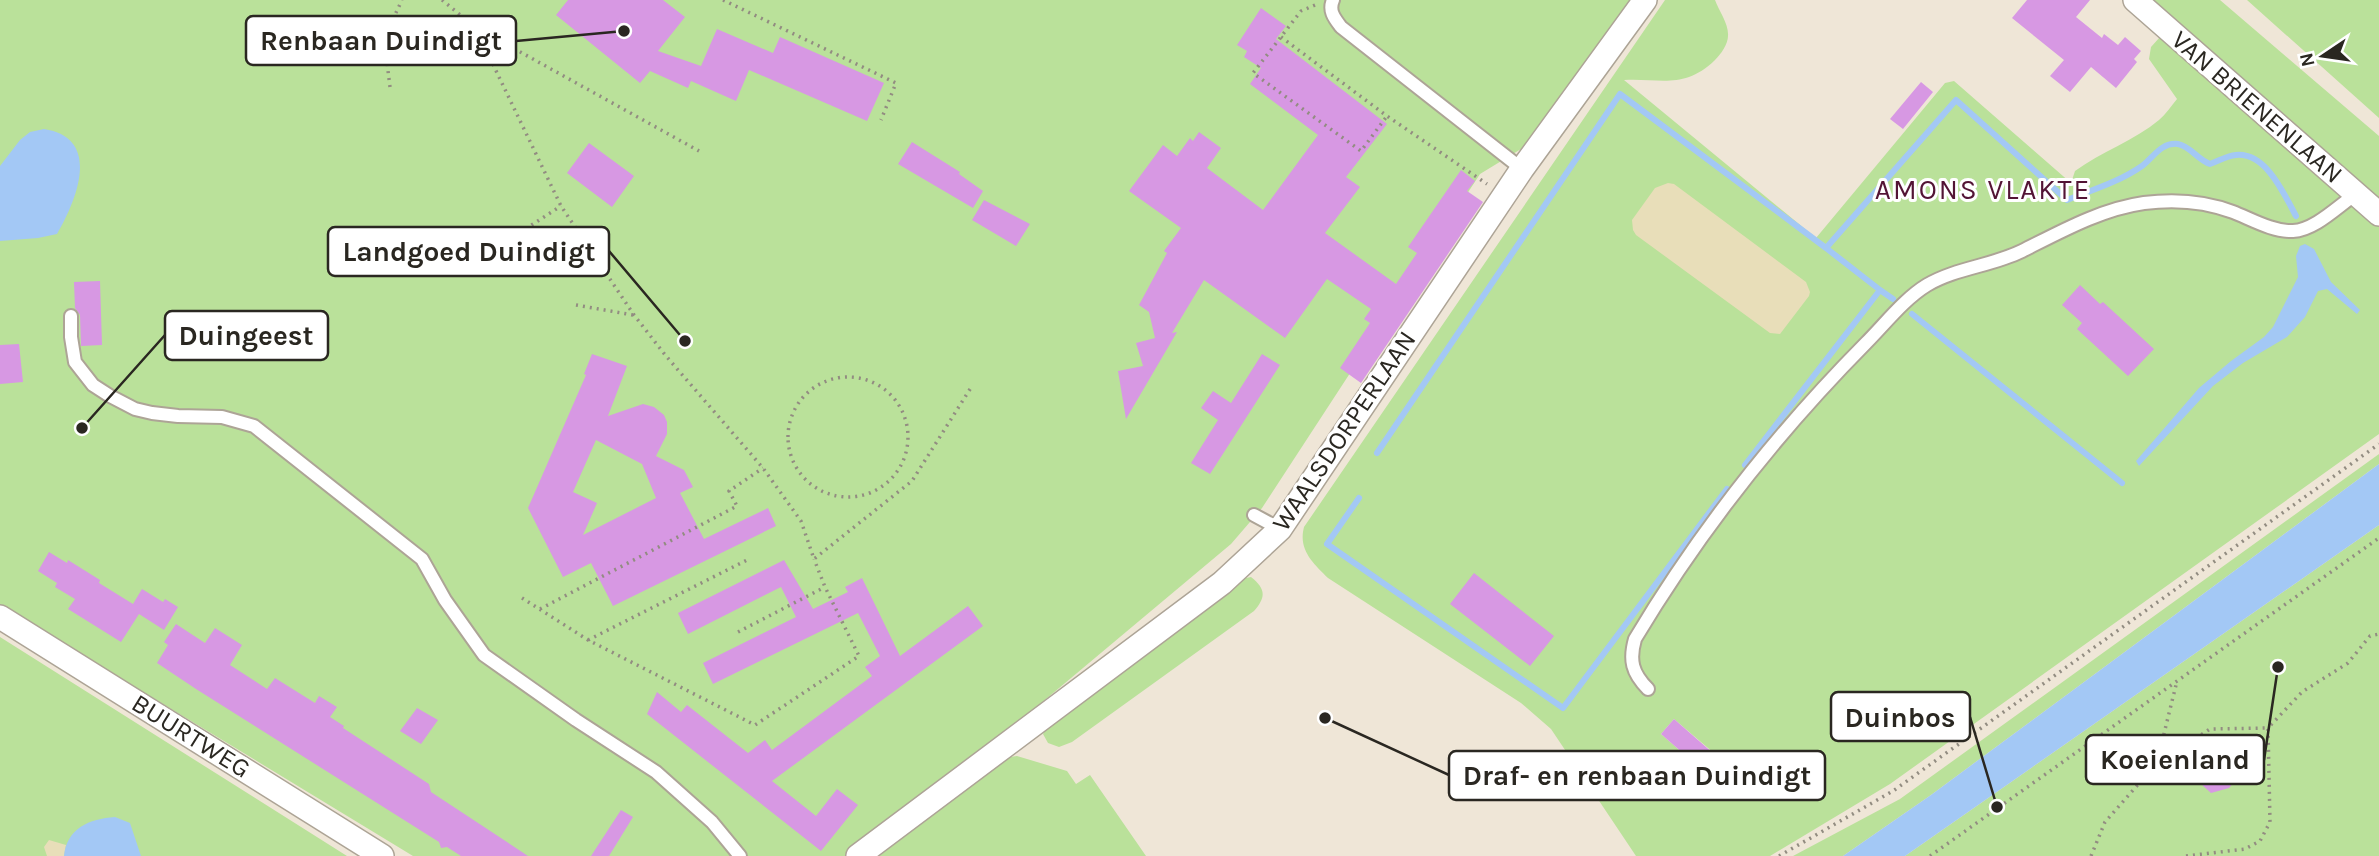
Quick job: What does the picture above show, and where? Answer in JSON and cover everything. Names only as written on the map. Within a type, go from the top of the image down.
[{"type":"street","name":"WAALSDORPERLAAN","points":[[858,856],[1222,583],[1280,529],[1522,169],[1645,0]]},
{"type":"street","name":"VAN BRIENENLAAN","points":[[2135,0],[2379,214]]},
{"type":"street","name":"BUURTWEG","points":[[0,617],[382,856]]},
{"type":"lane","points":[[1332,2],[1333,18],[1341,27],[1522,169]]},
{"type":"lane","points":[[1648,689],[1637,678],[1633,669],[1632,649],[1635,639],[1720,513],[1820,390],[1925,286],[1958,272],[2019,253],[2078,224],[2143,203],[2195,201],[2230,211],[2272,228],[2294,231],[2314,223],[2356,194]]},
{"type":"lane","points":[[71,316],[75,362],[93,385],[135,408],[178,416],[222,417],[254,426],[422,559],[445,600],[484,656],[656,772],[712,822],[740,856]]},
{"type":"lane","points":[[1254,516],[1280,529]]},
{"type":"path","points":[[390,87],[384,38],[402,0]]},
{"type":"path","points":[[442,0],[475,27],[699,151]]},
{"type":"path","points":[[723,0],[897,83],[881,120]]},
{"type":"path","points":[[1332,2],[1301,10],[1253,73],[1361,151],[1387,116]]},
{"type":"path","points":[[475,27],[561,206],[634,315],[763,468],[801,521],[825,587],[859,656],[755,725],[588,640],[522,598]]},
{"type":"path","points":[[1281,37],[1387,116],[1504,196]]},
{"type":"path","points":[[502,244],[561,206]]},
{"type":"path","points":[[576,305],[634,315]]},
{"type":"path","points":[[840,377],[865,379],[887,391],[895,401],[902,411],[908,436],[904,460],[890,481],[868,494],[843,498],[819,491],[800,474],[789,451],[788,426],[798,403],[816,385],[840,377]]},
{"type":"path","points":[[814,559],[912,481],[971,386]]},
{"type":"path","points":[[1779,856],[1893,791],[2379,444]]},
{"type":"path","points":[[540,609],[737,506],[729,491],[763,468]]},
{"type":"path","points":[[1930,856],[2379,538]]},
{"type":"path","points":[[588,640],[749,559]]},
{"type":"path","points":[[738,632],[825,587]]},
{"type":"path","points":[[2186,856],[2245,849],[2260,841],[2270,822],[2268,728],[2302,692],[2348,663],[2371,636],[2379,634]]},
{"type":"path","points":[[2156,764],[2178,679]]},
{"type":"path","points":[[2091,856],[2105,822],[2156,764],[2210,729],[2268,728]]},
{"type":"green space","points":[[0,0],[1635,0],[1521,149],[1480,174],[1262,508],[1231,544],[1040,704],[1041,706],[846,856],[413,856],[0,605]]},
{"type":"green space","points":[[1665,0],[1715,0],[1727,27],[1728,36],[1722,52],[1693,76],[1671,80],[1624,80],[1816,238],[1945,83],[1954,81],[2071,183],[2075,171],[2150,127],[2162,118],[2177,99],[2149,59],[2151,47],[2160,37],[2379,227],[2379,434],[1890,784],[1770,856],[1636,856],[1551,729],[1521,703],[1328,578],[1305,549],[1304,527]],"holes":[[[1674,719],[1722,760],[1709,776],[1661,734]]]},
{"type":"green space","points":[[2144,0],[2220,0],[2379,136],[2379,202]]},
{"type":"green space","points":[[2247,0],[2379,0],[2379,118]]},
{"type":"green space","points":[[2379,454],[2379,464],[1931,795],[1843,856],[1793,856],[1900,799]]},
{"type":"green space","points":[[2379,525],[2379,856],[1905,856]]},
{"type":"green space","points":[[1251,577],[1263,593],[1254,611],[1072,742],[1059,747],[1048,743],[1043,734],[1049,723],[1241,579]]},
{"type":"green space","points":[[0,637],[347,856],[0,856]]},
{"type":"green space","points":[[1017,756],[1067,771],[1076,784],[1090,775],[1146,856],[879,856],[1010,757]]},
{"type":"sand","points":[[1668,183],[1674,184],[1806,282],[1809,296],[1780,334],[1770,333],[1636,235],[1632,220],[1655,188]]},
{"type":"sand","points":[[49,840],[66,845],[64,856],[47,856],[44,847]]},
{"type":"water","points":[[44,129],[62,135],[74,145],[79,157],[80,173],[71,205],[57,234],[0,241],[0,166],[20,140],[30,132]]},
{"type":"water","points":[[2305,244],[2314,249],[2331,282],[2360,310],[2357,314],[2327,289],[2318,291],[2305,317],[2287,337],[2243,363],[2213,386],[2139,466],[2136,461],[2199,388],[2273,327],[2298,277],[2296,256],[2300,246]]},
{"type":"water","points":[[2379,464],[2379,525],[1905,856],[1843,856],[1931,795]]},
{"type":"water","points":[[115,817],[130,823],[141,856],[64,856],[70,838],[81,827],[96,820]]},
{"type":"building","points":[[568,0],[663,0],[685,17],[658,51],[701,66],[717,29],[773,53],[780,37],[884,83],[867,121],[749,70],[736,101],[691,81],[688,88],[650,71],[640,83],[556,15]]},
{"type":"building","points":[[2027,0],[2090,0],[2076,17],[2102,38],[2104,34],[2118,45],[2125,37],[2141,51],[2134,59],[2137,62],[2116,88],[2091,67],[2070,92],[2050,76],[2064,60],[2012,18]]},
{"type":"building","points":[[1261,8],[1286,26],[1276,39],[1387,124],[1346,177],[1360,187],[1325,233],[1396,284],[1417,253],[1408,247],[1461,170],[1475,181],[1467,191],[1483,202],[1361,383],[1340,368],[1370,323],[1364,319],[1371,309],[1327,279],[1285,338],[1204,280],[1126,419],[1118,371],[1143,366],[1136,343],[1155,338],[1149,312],[1139,305],[1167,253],[1164,251],[1181,228],[1129,191],[1163,145],[1177,156],[1190,138],[1193,141],[1199,132],[1221,148],[1207,168],[1263,210],[1318,135],[1250,84],[1261,68],[1244,57],[1247,51],[1237,45]]},
{"type":"building","points":[[1921,82],[1933,92],[1903,129],[1890,119]]},
{"type":"building","points":[[912,142],[960,172],[959,174],[983,191],[973,208],[898,164]]},
{"type":"building","points":[[589,143],[634,176],[612,207],[567,173]]},
{"type":"building","points":[[984,200],[1030,224],[1016,246],[972,220]]},
{"type":"building","points":[[100,281],[102,345],[81,346],[80,315],[75,308],[74,282]]},
{"type":"building","points":[[2080,285],[2100,304],[2103,302],[2154,349],[2128,376],[2077,329],[2082,323],[2062,305]]},
{"type":"building","points":[[19,344],[23,382],[0,384],[0,345]]},
{"type":"building","points":[[592,354],[627,366],[608,416],[643,404],[654,407],[664,415],[667,434],[656,456],[684,470],[693,487],[680,493],[704,539],[768,508],[776,526],[613,606],[591,563],[563,577],[528,508],[586,375],[584,374]],"holes":[[[596,440],[642,464],[656,498],[583,535],[597,503],[573,492]]]},
{"type":"building","points":[[1262,354],[1280,365],[1210,474],[1191,463],[1218,420],[1201,408],[1213,391],[1231,403]]},
{"type":"building","points":[[49,552],[67,563],[68,560],[133,604],[142,589],[163,602],[165,599],[178,607],[164,630],[139,614],[121,642],[68,609],[75,599],[55,587],[57,583],[38,571]]},
{"type":"building","points":[[784,560],[813,609],[848,592],[845,587],[862,578],[900,656],[968,606],[983,626],[772,781],[816,816],[837,789],[858,805],[821,851],[647,714],[657,692],[681,712],[687,705],[748,753],[765,740],[772,750],[872,676],[865,667],[880,656],[858,613],[713,684],[703,663],[796,617],[781,587],[688,634],[678,613]]},
{"type":"building","points":[[1474,573],[1554,636],[1530,666],[1450,604]]},
{"type":"building","points":[[176,624],[205,643],[215,628],[242,645],[230,665],[267,689],[275,678],[315,703],[319,696],[337,707],[330,717],[344,726],[343,728],[429,784],[431,792],[528,856],[461,856],[447,847],[441,848],[439,842],[196,689],[157,663],[168,645],[164,642]]},
{"type":"building","points":[[417,708],[438,720],[421,744],[400,731]]},
{"type":"building","points":[[1674,719],[1722,761],[1709,776],[1661,734]]},
{"type":"building","points":[[2225,746],[2245,769],[2229,788],[2211,793],[2190,774],[2211,752]]},
{"type":"building","points":[[621,810],[633,817],[609,856],[591,856]]},
{"type":"waterway","points":[[1377,453],[1620,94],[1826,248]]},
{"type":"waterway","points":[[1745,465],[1880,290],[1826,248],[1956,100],[2067,200],[2124,177],[2142,166],[2162,148],[2178,144],[2210,164],[2236,155],[2256,160],[2273,176],[2296,216]]},
{"type":"waterway","points":[[1880,290],[1893,299]]},
{"type":"waterway","points":[[1912,314],[2122,483]]},
{"type":"waterway","points":[[1359,498],[1327,544],[1563,708],[1727,489]]},
{"type":"place","name":"Renbaan Duindigt","points":[[624,31]]},
{"type":"place","name":"Landgoed Duindigt","points":[[685,341]]},
{"type":"place","name":"Duingeest","points":[[82,428]]},
{"type":"place","name":"Koeienland","points":[[2278,667]]},
{"type":"place","name":"Draf- en renbaan Duindigt","points":[[1325,718]]},
{"type":"place","name":"Duinbos","points":[[1997,807]]},
{"type":"district","name":"AMONS VLAKTE","points":[[1983,189]]}]
